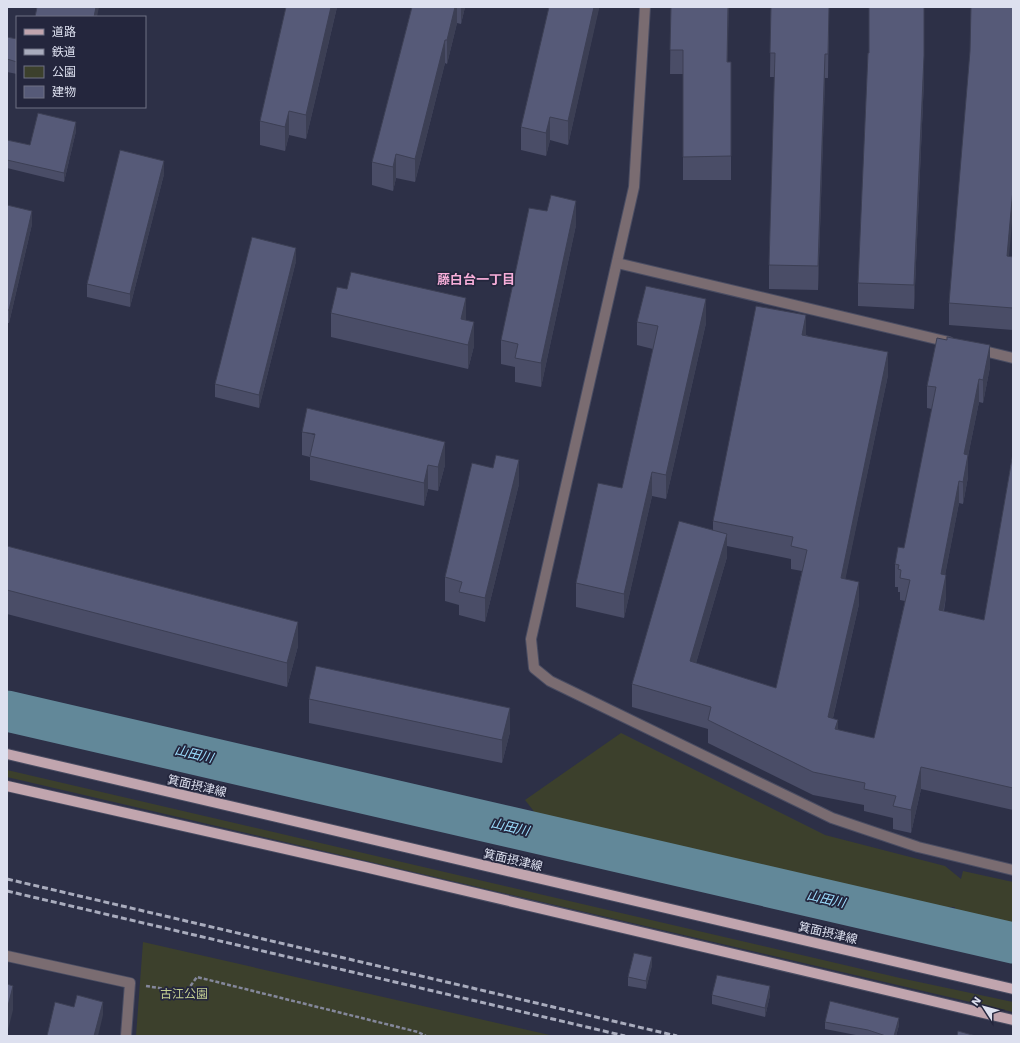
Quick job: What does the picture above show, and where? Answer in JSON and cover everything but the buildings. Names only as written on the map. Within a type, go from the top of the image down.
[{"type":"main road","name":"箕面摂津線","points":[[7,754],[1013,989]]},
{"type":"main road","points":[[7,786],[365,867],[1013,1020]]},
{"type":"street","points":[[645,7],[634,187],[531,639],[534,668],[550,681],[832,818],[918,848],[1013,870]]},
{"type":"street","points":[[617,263],[1013,358]]},
{"type":"street","points":[[7,956],[130,983],[126,1036]]},
{"type":"path","points":[[130,983],[186,992],[197,977],[418,1032],[426,1036]]},
{"type":"green space","points":[[621,733],[825,835],[945,866],[961,879],[963,871],[1013,882],[1013,927],[954,914],[955,907],[929,908],[536,814],[525,800]]},
{"type":"green space","points":[[7,770],[900,978],[1013,1002],[1013,1012],[7,777]]},
{"type":"green space","name":"古江公園","points":[[143,942],[554,1036],[136,1036]]},
{"type":"waterway","name":"山田川","points":[[7,711],[1013,943]]},
{"type":"railway","points":[[7,879],[677,1036]]},
{"type":"railway","points":[[7,891],[625,1036]]},
{"type":"district","name":"藤白台一丁目","points":[[476,279]]}]
